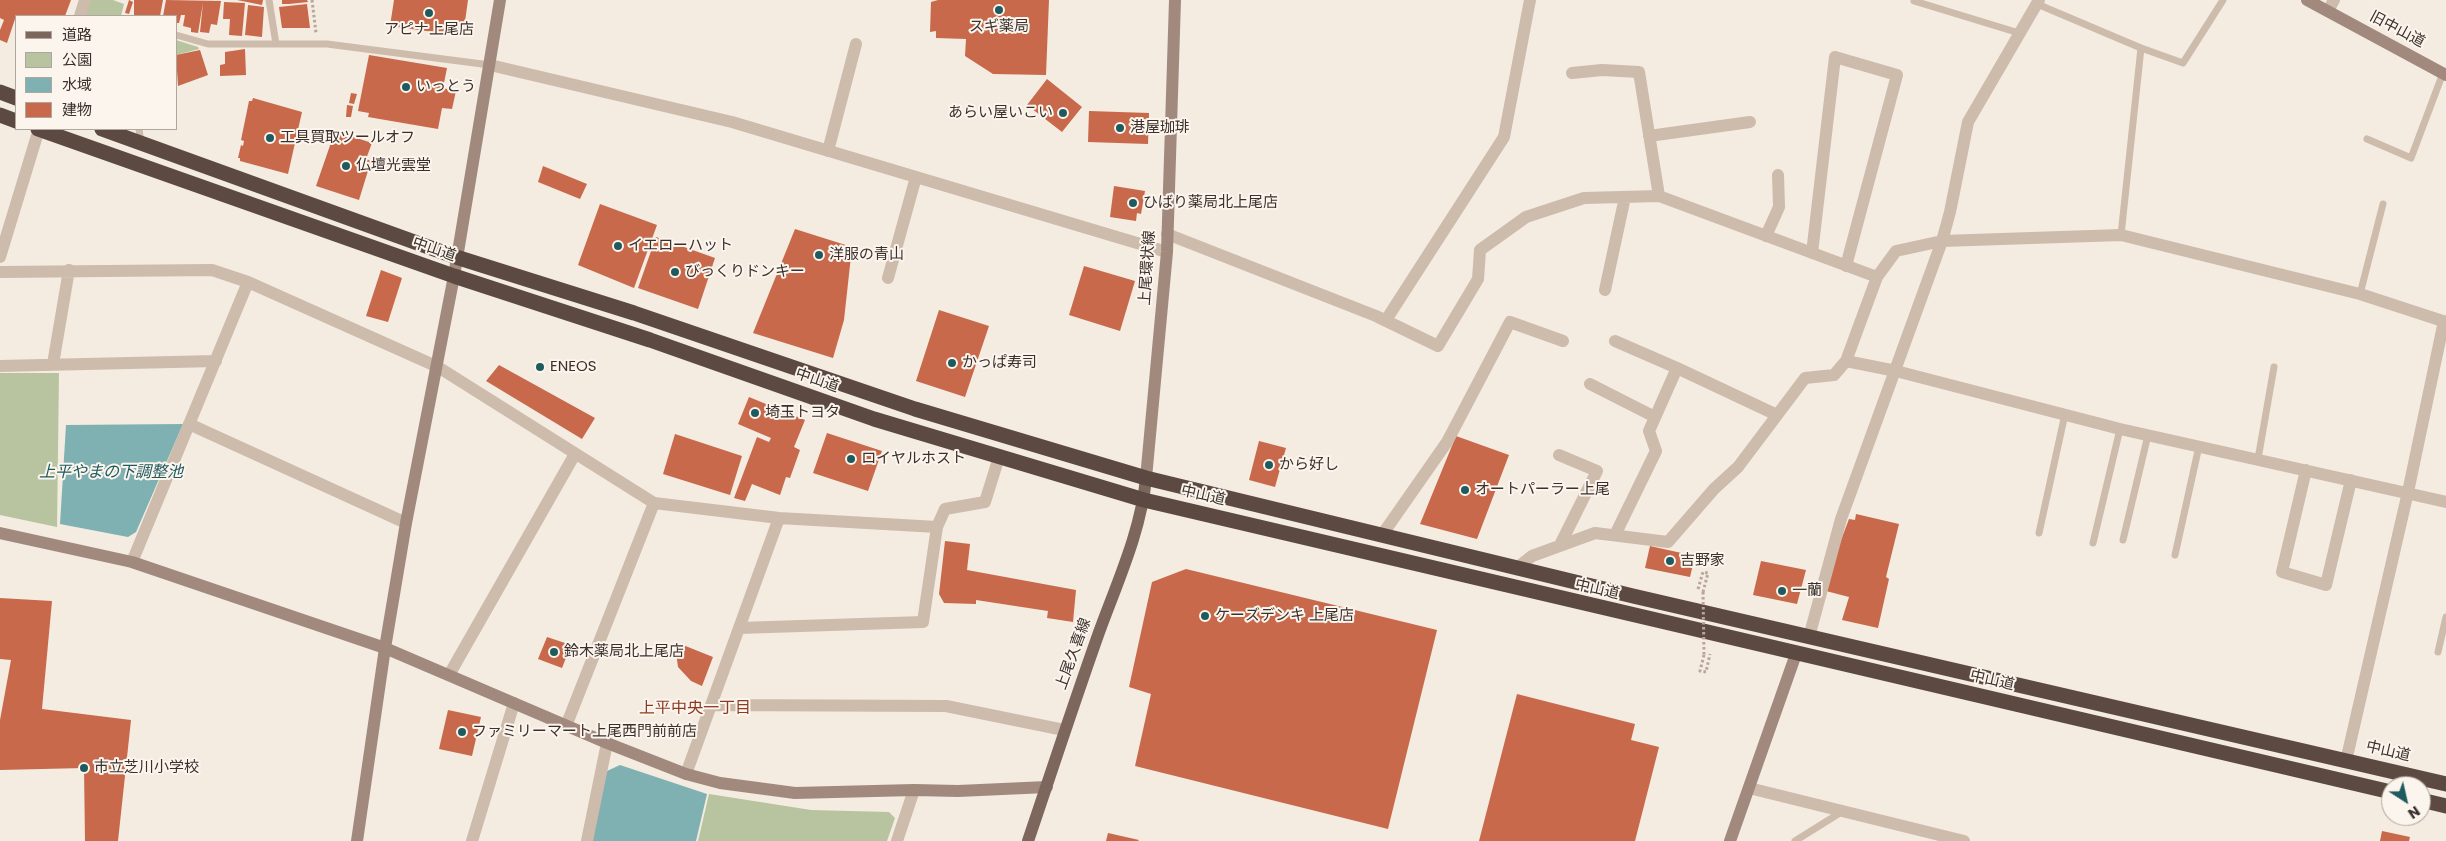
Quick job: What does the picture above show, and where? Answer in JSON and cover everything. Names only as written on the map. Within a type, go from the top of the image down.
[{"type":"highway","points":[[0,92],[15,98]]},
{"type":"highway","points":[[0,116],[15,121]]},
{"type":"highway","name":"中山道","points":[[41,130],[454,276],[650,340],[874,420],[1144,500],[2381,790]]},
{"type":"highway","name":"中山道","points":[[107,130],[140,136],[456,257],[634,313],[915,409],[1146,478],[1809,637],[2446,784]]},
{"type":"highway","points":[[2431,802],[2446,806]]},
{"type":"main road","name":"上尾久喜線","points":[[1028,841],[1064,730],[1144,500],[1146,478]]},
{"type":"street","points":[[80,15],[86,0]]},
{"type":"street","points":[[357,841],[385,648],[406,523],[438,367],[500,0]]},
{"type":"street","name":"上尾環状線","points":[[1146,478],[1167,252],[1175,0]]},
{"type":"street","points":[[1386,320],[1504,137],[1530,0]]},
{"type":"street","name":"旧中山道","points":[[2307,0],[2331,5],[2444,74]]},
{"type":"street","points":[[1809,637],[1841,519],[1942,241],[1950,212],[1968,122],[2038,2]]},
{"type":"street","points":[[828,150],[856,44]]},
{"type":"street","points":[[1812,253],[1834,57],[1897,75],[1846,266]]},
{"type":"street","points":[[490,65],[732,122],[1167,252]]},
{"type":"street","points":[[1572,73],[1602,70],[1639,72],[1659,196]]},
{"type":"street","points":[[1649,136],[1750,122]]},
{"type":"street","points":[[0,257],[38,130]]},
{"type":"street","points":[[1766,236],[1779,207],[1778,175]]},
{"type":"street","points":[[888,278],[916,177]]},
{"type":"street","points":[[1167,234],[1386,320],[1438,346],[1478,279],[1480,250],[1526,217],[1584,198],[1659,196],[1877,277]]},
{"type":"street","points":[[1605,290],[1625,197]]},
{"type":"street","points":[[1517,568],[1532,556],[1595,532],[1668,542],[1714,488],[1738,467],[1805,378],[1834,375],[1846,361],[1877,277],[1896,251],[1942,241],[2121,235],[2360,294],[2445,319],[2408,492],[2346,761]]},
{"type":"street","points":[[53,364],[69,270]]},
{"type":"street","points":[[0,272],[212,270],[248,282],[438,367],[654,502],[778,518],[937,527]]},
{"type":"street","points":[[132,562],[248,282]]},
{"type":"street","points":[[1382,535],[1447,442],[1510,322],[1563,341]]},
{"type":"street","points":[[1615,341],[1777,415]]},
{"type":"street","points":[[0,366],[216,361]]},
{"type":"street","points":[[1846,361],[1896,371],[2120,429],[2446,502]]},
{"type":"street","points":[[1615,535],[1656,451],[1649,431],[1677,368]]},
{"type":"street","points":[[1590,384],[1655,418]]},
{"type":"street","points":[[189,424],[406,523]]},
{"type":"street","points":[[449,675],[575,454]]},
{"type":"street","points":[[1560,454],[1598,471],[1560,545]]},
{"type":"street","points":[[739,628],[923,622],[937,527],[945,508],[984,502],[999,457]]},
{"type":"street","points":[[2306,470],[2282,572],[2326,584],[2351,480]]},
{"type":"street","points":[[566,726],[654,502]]},
{"type":"street","points":[[686,774],[778,518]]},
{"type":"street","points":[[0,533],[132,562],[385,648],[608,743],[686,774],[720,783],[795,794],[914,790],[958,791],[1048,784]]},
{"type":"street","points":[[1730,841],[1796,654]]},
{"type":"street","points":[[472,841],[514,703]]},
{"type":"street","points":[[711,706],[946,706],[1064,730]]},
{"type":"street","points":[[587,841],[608,743]]},
{"type":"street","points":[[1748,788],[1964,841]]},
{"type":"street","points":[[897,841],[914,790]]},
{"type":"lane","points":[[269,0],[276,44]]},
{"type":"lane","points":[[2038,2],[2141,48],[2183,63],[2223,0]]},
{"type":"lane","points":[[1914,1],[2019,33]]},
{"type":"lane","points":[[178,36],[208,44],[318,44],[490,65]]},
{"type":"lane","points":[[2121,235],[2141,48]]},
{"type":"lane","points":[[2367,139],[2411,158],[2444,74]]},
{"type":"lane","points":[[2360,294],[2383,204]]},
{"type":"lane","points":[[2258,459],[2274,367]]},
{"type":"lane","points":[[2039,533],[2065,414]]},
{"type":"lane","points":[[2093,543],[2120,429]]},
{"type":"lane","points":[[2123,540],[2148,435]]},
{"type":"lane","points":[[2175,555],[2199,446]]},
{"type":"lane","points":[[2438,652],[2446,617]]},
{"type":"lane","points":[[1795,841],[1842,811]]},
{"type":"path","points":[[312,0],[318,44]]},
{"type":"path","points":[[1698,589],[1702,572],[1708,573],[1703,592],[1704,655],[1700,671],[1706,672],[1710,654]]},
{"type":"green space","points":[[91,0],[113,0],[124,4],[121,15],[85,15]]},
{"type":"green space","points":[[178,41],[198,47],[199,49],[178,54]]},
{"type":"green space","points":[[0,373],[59,373],[57,527],[0,515]]},
{"type":"green space","points":[[709,794],[811,810],[889,812],[895,818],[887,841],[698,841]]},
{"type":"water","name":"上平やまの下調整池","points":[[183,424],[136,532],[128,537],[60,524],[66,425]]},
{"type":"water","points":[[620,765],[707,794],[696,841],[591,841],[607,771]]},
{"type":"building","points":[[0,0],[71,0],[65,15],[15,15],[7,43],[0,40],[0,30],[4,20],[0,18]]},
{"type":"building","points":[[129,0],[133,2],[129,14],[125,13]]},
{"type":"building","points":[[134,0],[163,0],[160,15],[134,15]]},
{"type":"building","points":[[166,0],[221,1],[217,25],[211,24],[209,33],[200,32],[203,3],[198,33],[191,32],[191,28],[183,26],[185,15],[181,15],[178,23],[178,15],[163,15]]},
{"type":"building","points":[[237,0],[263,0],[262,5]]},
{"type":"building","points":[[282,0],[307,0],[308,2],[282,4]]},
{"type":"building","name":"アピナ上尾店","points":[[394,0],[468,0],[463,36],[390,26]]},
{"type":"building","points":[[938,0],[1049,0],[1046,75],[993,74],[965,56],[966,39],[936,38],[936,31],[930,32],[931,2]]},
{"type":"building","points":[[224,2],[245,3],[242,36],[229,35],[230,19],[223,19]]},
{"type":"building","points":[[307,4],[310,28],[282,28],[279,7]]},
{"type":"building","points":[[248,5],[264,7],[262,37],[245,35]]},
{"type":"building","points":[[245,49],[246,75],[220,76],[220,65],[225,64],[225,52]]},
{"type":"building","points":[[200,50],[208,75],[178,86],[178,55]]},
{"type":"building","points":[[369,55],[447,68],[443,88],[456,91],[452,109],[442,108],[438,129],[368,117],[369,113],[358,111]]},
{"type":"building","points":[[1047,79],[1082,107],[1062,132],[1027,105]]},
{"type":"building","points":[[351,93],[357,94],[354,104],[349,103]]},
{"type":"building","points":[[253,98],[302,112],[288,174],[240,161],[240,158],[238,158],[244,141],[241,140],[249,101],[252,101]]},
{"type":"building","points":[[347,105],[353,106],[351,117],[346,117]]},
{"type":"building","points":[[1089,111],[1149,113],[1148,144],[1088,142]]},
{"type":"building","points":[[335,131],[372,143],[366,159],[371,161],[359,200],[316,186]]},
{"type":"building","points":[[543,166],[587,184],[580,199],[538,182]]},
{"type":"building","points":[[1114,186],[1145,191],[1141,214],[1137,213],[1136,221],[1110,217]]},
{"type":"building","points":[[600,204],[657,225],[634,288],[578,265]]},
{"type":"building","points":[[795,229],[852,247],[844,320],[833,358],[753,333]]},
{"type":"building","points":[[656,237],[715,258],[698,309],[638,288]]},
{"type":"building","points":[[1084,266],[1135,281],[1120,331],[1069,315]]},
{"type":"building","points":[[381,270],[402,278],[388,322],[366,316]]},
{"type":"building","points":[[939,310],[989,326],[965,397],[916,381]]},
{"type":"building","points":[[499,365],[595,418],[582,439],[486,381]]},
{"type":"building","points":[[749,397],[805,420],[794,447],[800,450],[790,478],[786,477],[780,495],[752,484],[745,501],[734,498],[757,437],[769,442],[771,438],[738,424]]},
{"type":"building","points":[[827,433],[882,451],[868,491],[813,473]]},
{"type":"building","points":[[675,434],[742,456],[730,495],[663,474]]},
{"type":"building","name":"オートパーラー上尾","points":[[1456,436],[1509,455],[1477,539],[1420,524]]},
{"type":"building","points":[[1259,441],[1286,448],[1275,487],[1249,480]]},
{"type":"building","points":[[1856,514],[1899,524],[1886,577],[1889,579],[1878,628],[1842,620],[1849,597],[1826,591],[1832,564],[1849,519],[1855,520]]},
{"type":"building","points":[[945,541],[970,544],[967,570],[1076,590],[1073,622],[1047,618],[1048,611],[976,600],[976,604],[944,603],[939,594]]},
{"type":"building","points":[[1650,546],[1695,556],[1690,577],[1645,568]]},
{"type":"building","points":[[1761,561],[1806,570],[1797,604],[1753,595]]},
{"type":"building","points":[[1186,569],[1437,630],[1388,829],[1135,766],[1151,694],[1129,687],[1152,582]]},
{"type":"building","points":[[0,598],[52,601],[42,709],[131,720],[118,841],[85,841],[84,768],[0,770],[0,720],[11,660],[0,659]]},
{"type":"building","points":[[547,637],[571,645],[562,668],[538,659]]},
{"type":"building","points":[[678,643],[713,657],[702,686],[691,681],[678,667],[676,652]]},
{"type":"building","points":[[1517,694],[1635,724],[1631,740],[1659,747],[1635,841],[1479,841]]},
{"type":"building","points":[[448,710],[481,717],[472,756],[439,749]]},
{"type":"building","points":[[2382,831],[2410,837],[2409,841],[2380,841]]},
{"type":"building","points":[[1108,833],[1139,840],[1106,841]]},
{"type":"place","name":"スギ薬局","points":[[999,10]]},
{"type":"place","name":"アピナ上尾店","points":[[429,13]]},
{"type":"place","name":"いっとう","points":[[406,87]]},
{"type":"place","name":"あらい屋いこい","points":[[1063,113]]},
{"type":"place","name":"港屋珈琲","points":[[1120,128]]},
{"type":"place","name":"工具買取ツールオフ","points":[[270,138]]},
{"type":"place","name":"仏壇光雲堂","points":[[346,166]]},
{"type":"place","name":"ひばり薬局北上尾店","points":[[1133,203]]},
{"type":"place","name":"イエローハット","points":[[618,246]]},
{"type":"place","name":"洋服の青山","points":[[819,255]]},
{"type":"place","name":"びっくりドンキー","points":[[675,272]]},
{"type":"place","name":"かっぱ寿司","points":[[952,363]]},
{"type":"place","name":"ENEOS","points":[[540,367]]},
{"type":"place","name":"埼玉トヨタ","points":[[755,413]]},
{"type":"place","name":"ロイヤルホスト","points":[[851,459]]},
{"type":"place","name":"から好し","points":[[1269,465]]},
{"type":"place","name":"オートパーラー上尾","points":[[1465,490]]},
{"type":"place","name":"吉野家","points":[[1670,561]]},
{"type":"place","name":"一蘭","points":[[1782,591]]},
{"type":"place","name":"ケーズデンキ 上尾店","points":[[1205,616]]},
{"type":"place","name":"鈴木薬局北上尾店","points":[[554,652]]},
{"type":"place","name":"ファミリーマート上尾西門前前店","points":[[462,732]]},
{"type":"place","name":"市立芝川小学校","points":[[84,768]]},
{"type":"district","name":"上平中央一丁目","points":[[695,709]]}]
